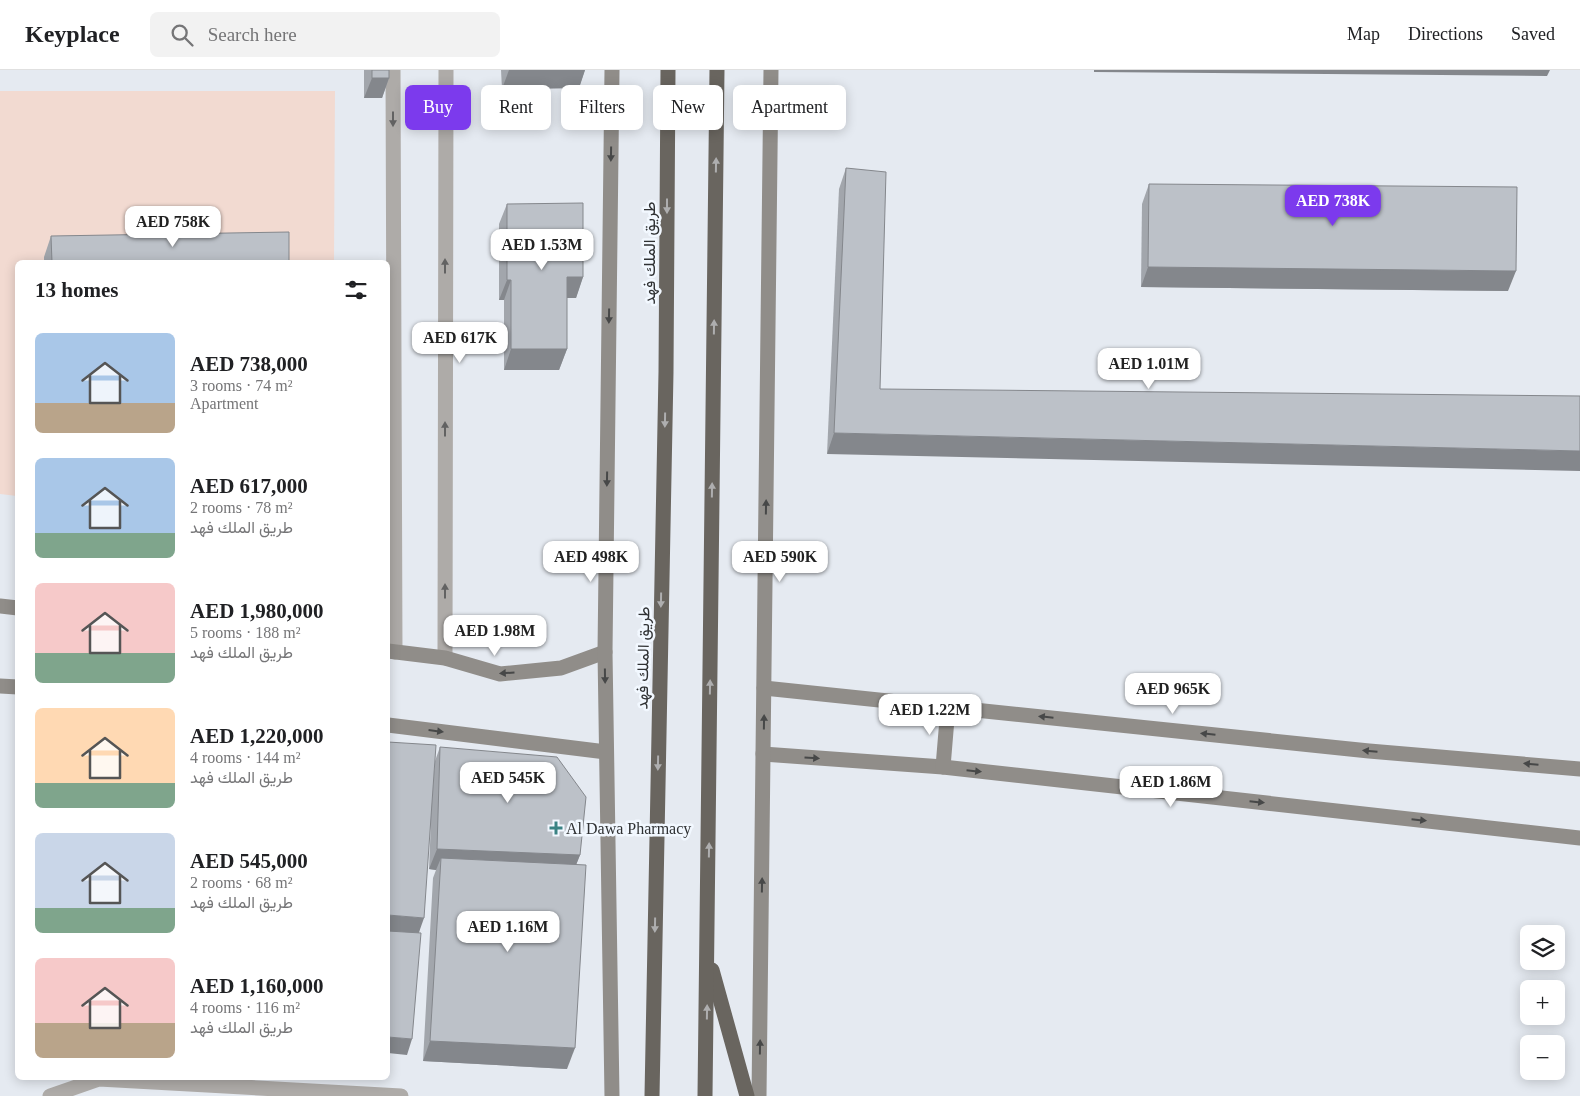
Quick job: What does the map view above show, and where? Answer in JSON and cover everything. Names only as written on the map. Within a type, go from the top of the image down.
[{"type":"highway","name":"طريق الملك فهد","points":[[652,1096],[666,372],[668,70]]},
{"type":"highway","points":[[705,1096],[717,70]]},
{"type":"highway","points":[[708,954],[748,1096]]},
{"type":"main road","points":[[612,70],[605,652],[612,1096]]},
{"type":"main road","points":[[759,1096],[771,70]]},
{"type":"main road","points":[[0,606],[15,608]]},
{"type":"main road","points":[[392,652],[445,658],[500,674],[560,668],[605,652]]},
{"type":"main road","points":[[0,686],[15,687]]},
{"type":"main road","points":[[764,688],[1368,751],[1580,769]]},
{"type":"main road","points":[[943,767],[948,707]]},
{"type":"main road","points":[[390,724],[606,752]]},
{"type":"main road","points":[[763,754],[943,767],[1580,838]]},
{"type":"street","points":[[392,652],[393,70]]},
{"type":"street","points":[[445,658],[446,70]]},
{"type":"street","points":[[50,1096],[96,1080]]},
{"type":"street","points":[[117,1080],[401,1096]]},
{"type":"shaded area","points":[[0,91],[335,91],[334,260],[15,260],[15,496],[0,494]]},
{"type":"building","points":[[372,70],[389,70],[389,78],[372,78]]},
{"type":"building","points":[[846,168],[886,172],[880,389],[1580,396],[1580,451],[834,433]]},
{"type":"building","points":[[1149,184],[1517,187],[1516,271],[1148,267]]},
{"type":"building","points":[[583,203],[583,277],[567,277],[567,349],[511,349],[511,280],[507,280],[507,204]]},
{"type":"building","points":[[289,232],[289,260],[52,260],[51,236]]},
{"type":"building","points":[[390,742],[436,745],[424,918],[390,915]]},
{"type":"building","points":[[440,747],[557,757],[586,797],[580,855],[437,849]]},
{"type":"building","points":[[441,858],[586,865],[575,1048],[430,1041]]},
{"type":"building","points":[[390,931],[421,933],[412,1039],[390,1037]]},
{"type":"place","name":"Al Dawa Pharmacy","points":[[556,828]]}]
